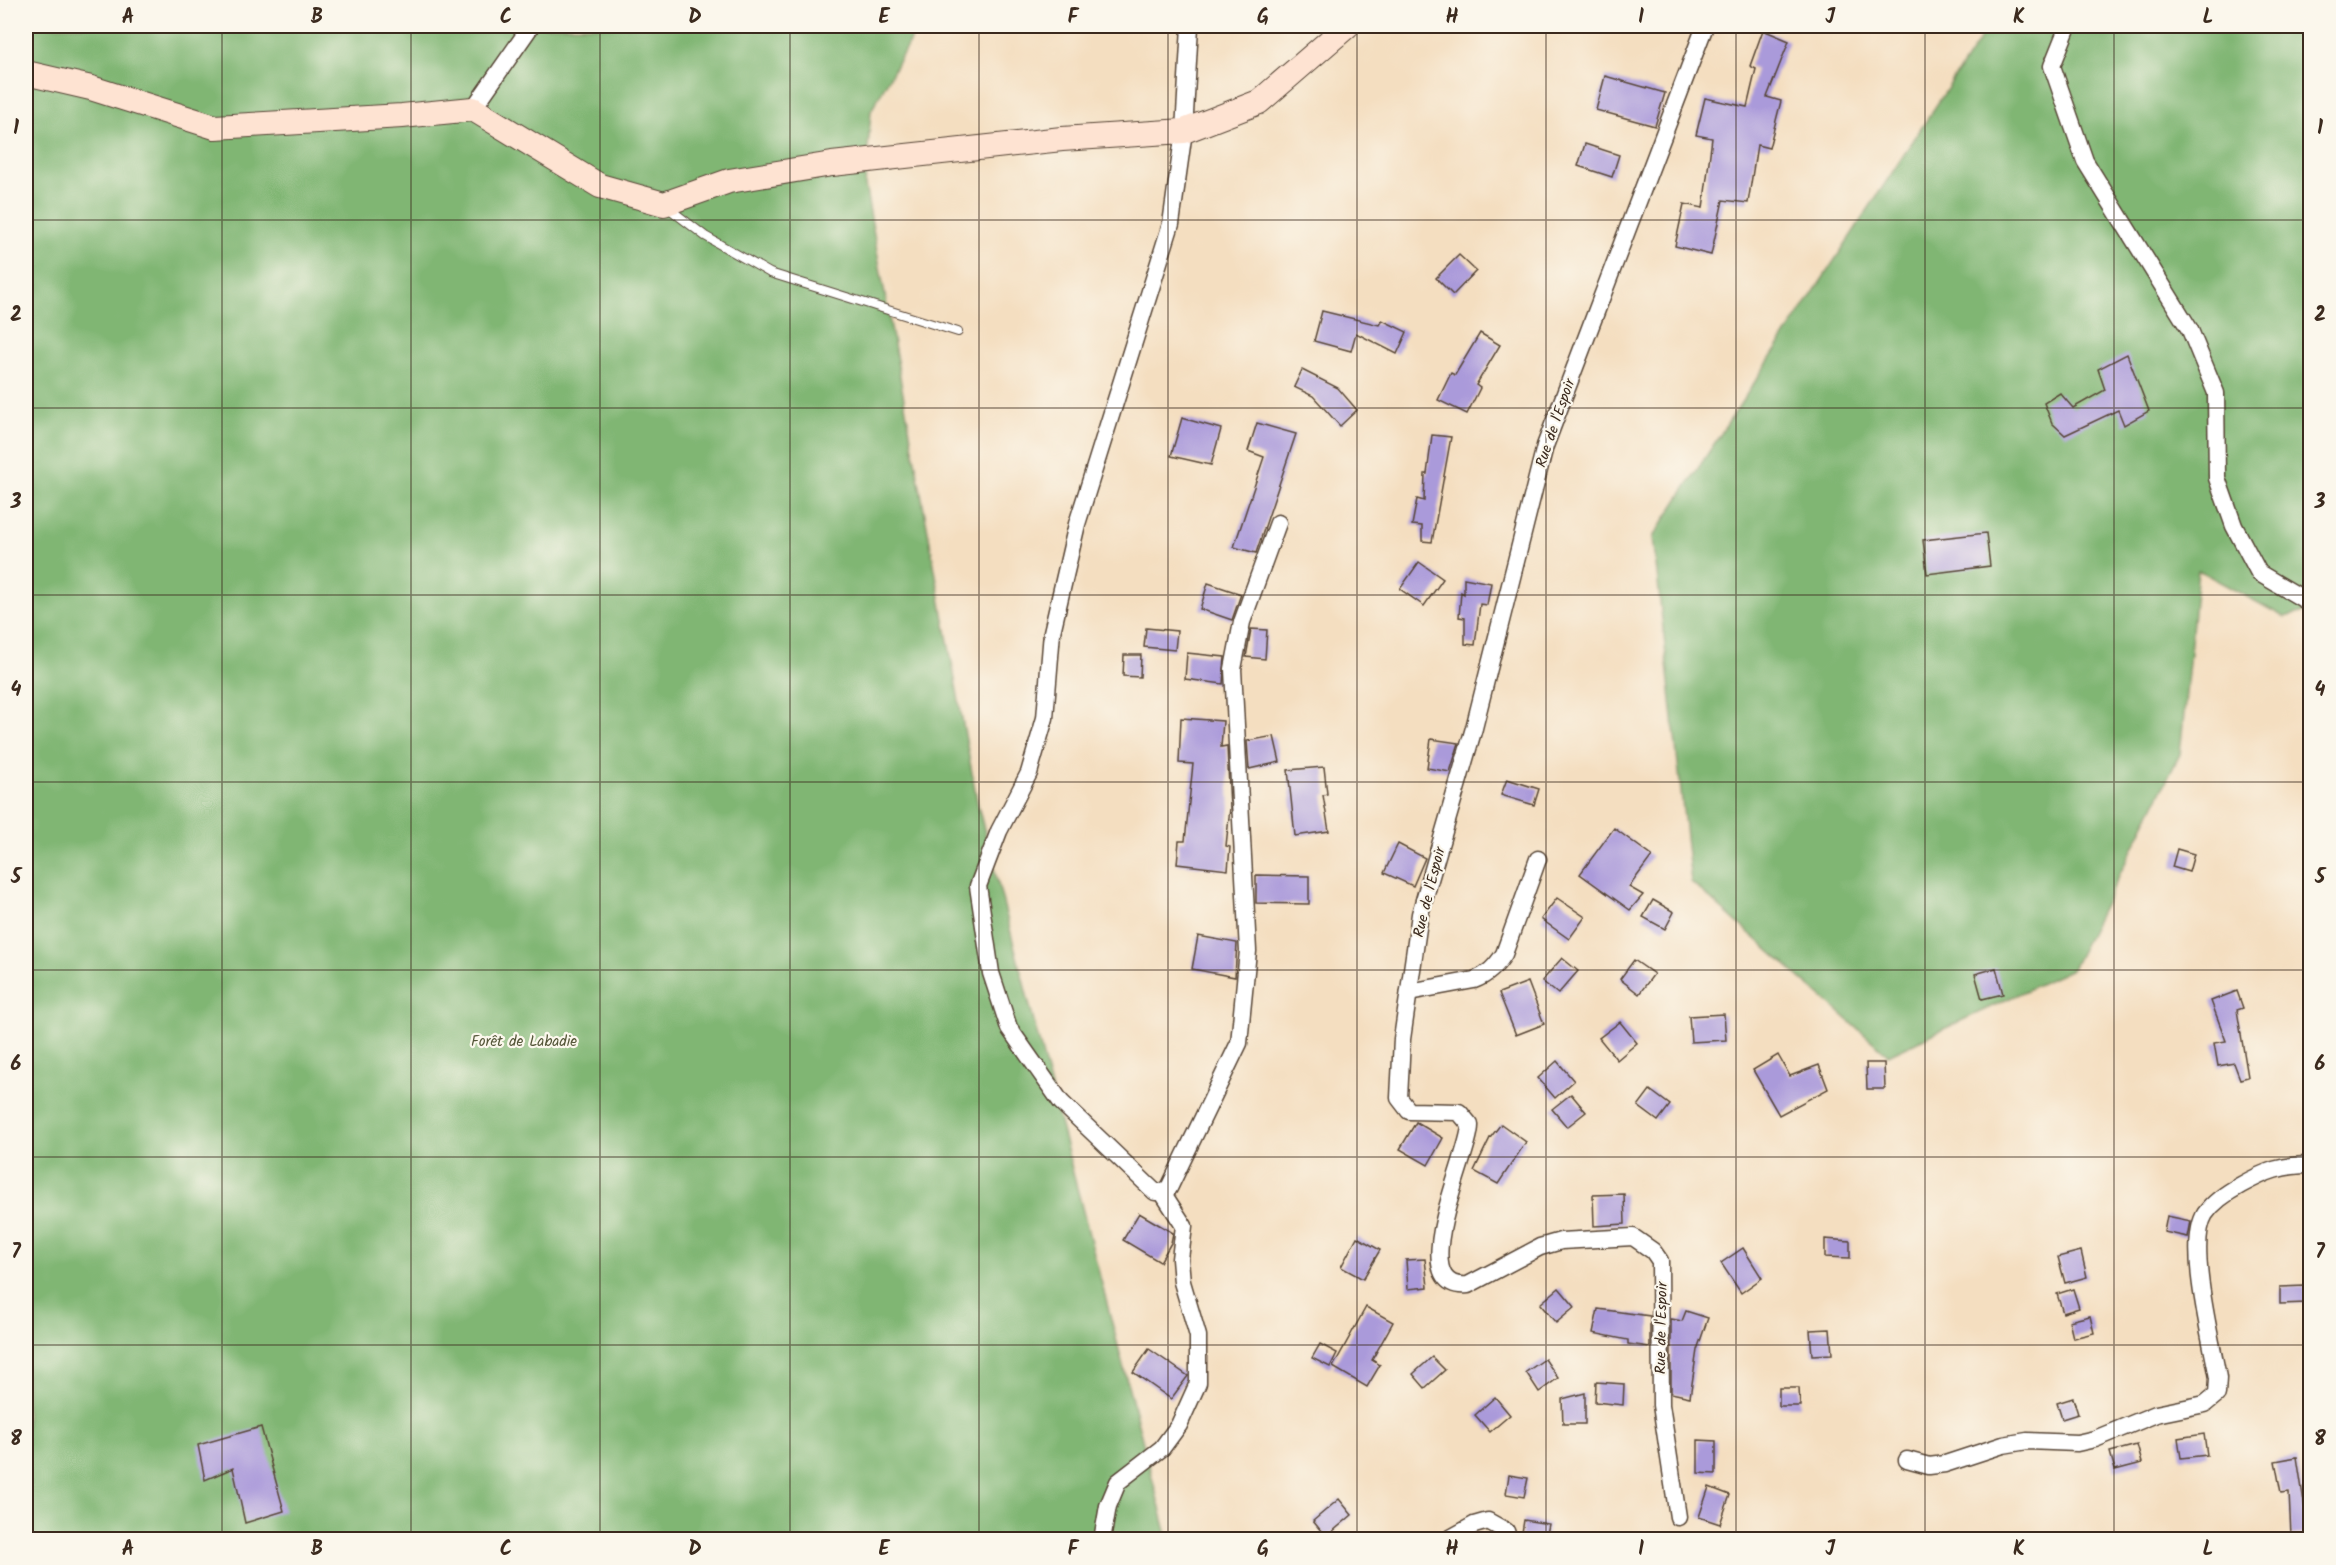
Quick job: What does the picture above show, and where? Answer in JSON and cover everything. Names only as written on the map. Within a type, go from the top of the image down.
[{"type":"street","points":[[473,109],[531,26]]},
{"type":"street","points":[[1102,1539],[1108,1506],[1118,1482],[1162,1448],[1179,1425],[1198,1383],[1198,1336],[1182,1282],[1180,1259],[1184,1226],[1162,1192],[1150,1189],[1061,1102],[1009,1028],[991,973],[978,886],[999,831],[1029,773],[1045,718],[1052,633],[1077,524],[1171,224],[1184,131],[1190,26]]},
{"type":"street","points":[[26,73],[92,88],[215,127],[402,116],[473,109],[600,186],[664,204],[729,181],[832,164],[1062,139],[1184,131],[1259,102],[1347,26]]},
{"type":"street","name":"Rue de l'Espoir","points":[[1678,1517],[1661,1405],[1660,1261],[1653,1251],[1633,1237],[1561,1241],[1540,1247],[1468,1285],[1459,1286],[1450,1282],[1439,1260],[1443,1222],[1470,1125],[1459,1112],[1413,1112],[1402,1104],[1399,1098],[1402,1039],[1420,914],[1474,728],[1545,446],[1705,26]]},
{"type":"street","points":[[2068,26],[2052,66],[2085,161],[2190,330],[2217,393],[2217,478],[2234,526],[2259,573],[2310,603]]},
{"type":"street","points":[[1162,1192],[1169,1188],[1239,1043],[1248,951],[1233,669],[1242,622],[1278,523]]},
{"type":"street","points":[[1409,992],[1474,980],[1498,964],[1504,954],[1538,860]]},
{"type":"street","points":[[1907,1460],[1929,1466],[1945,1464],[2003,1445],[2027,1441],[2077,1443],[2095,1439],[2156,1414],[2205,1404],[2217,1394],[2218,1378],[2200,1274],[2199,1230],[2206,1214],[2225,1194],[2257,1176],[2284,1166],[2310,1165]]},
{"type":"street","points":[[1447,1539],[1474,1525],[1488,1521],[1506,1530],[1509,1539]]},
{"type":"lane","points":[[664,204],[705,237],[770,273],[958,332]]},
{"type":"green space","name":"Forêt de Labadie","points":[[26,26],[918,26],[871,111],[865,185],[978,806],[1168,1539],[26,1540]]},
{"type":"green space","points":[[1991,26],[2310,26],[2310,611],[2284,617],[2198,570],[2180,754],[2072,969],[1888,1055],[1691,882],[1653,537],[1987,28]]},
{"type":"building","points":[[1763,30],[1789,41],[1767,97],[1781,101],[1769,148],[1757,145],[1748,203],[1723,200],[1711,255],[1675,246],[1684,204],[1703,208],[1712,138],[1696,135],[1705,98],[1747,107],[1756,69],[1750,66]]},
{"type":"building","points":[[1605,76],[1665,93],[1655,126],[1596,110]]},
{"type":"building","points":[[1585,144],[1619,155],[1612,177],[1578,166]]},
{"type":"building","points":[[1459,255],[1476,271],[1453,295],[1436,278]]},
{"type":"building","points":[[1322,311],[1379,325],[1382,320],[1407,332],[1397,354],[1356,333],[1351,351],[1314,341]]},
{"type":"building","points":[[1480,333],[1500,345],[1476,385],[1480,388],[1467,414],[1438,400],[1451,373],[1455,375]]},
{"type":"building","points":[[2127,354],[2149,411],[2124,425],[2118,410],[2065,435],[2052,423],[2044,403],[2060,393],[2073,408],[2105,390],[2098,369]]},
{"type":"building","points":[[1302,370],[1338,388],[1357,410],[1340,426],[1313,396],[1294,387]]},
{"type":"building","points":[[1182,418],[1221,429],[1211,465],[1171,456]]},
{"type":"building","points":[[1257,423],[1296,434],[1256,553],[1234,547],[1264,457],[1248,451]]},
{"type":"building","points":[[1432,435],[1451,437],[1432,542],[1422,541],[1422,526],[1412,525],[1417,499],[1424,501],[1425,474],[1427,474]]},
{"type":"building","points":[[1986,533],[1990,566],[1927,574],[1923,540]]},
{"type":"building","points":[[1419,562],[1443,579],[1424,606],[1400,589]]},
{"type":"building","points":[[1464,578],[1491,583],[1487,605],[1480,604],[1475,645],[1465,644],[1465,618],[1459,617],[1461,592],[1464,594]]},
{"type":"building","points":[[1208,583],[1241,594],[1232,620],[1200,609]]},
{"type":"building","points":[[1146,628],[1177,631],[1175,650],[1144,647]]},
{"type":"building","points":[[1251,629],[1267,630],[1265,659],[1246,657]]},
{"type":"building","points":[[1187,653],[1225,657],[1223,684],[1185,679]]},
{"type":"building","points":[[1124,655],[1141,655],[1140,677],[1123,676]]},
{"type":"building","points":[[1181,718],[1223,721],[1221,747],[1227,746],[1230,808],[1226,846],[1230,847],[1228,870],[1177,864],[1179,841],[1185,841],[1193,764],[1179,763]]},
{"type":"building","points":[[1274,736],[1280,762],[1249,769],[1247,741]]},
{"type":"building","points":[[1431,739],[1459,743],[1450,772],[1427,768]]},
{"type":"building","points":[[1324,767],[1327,794],[1323,795],[1329,831],[1295,836],[1288,770]]},
{"type":"building","points":[[1507,779],[1539,789],[1534,805],[1501,795]]},
{"type":"building","points":[[1614,828],[1652,856],[1629,887],[1643,895],[1630,910],[1580,874]]},
{"type":"building","points":[[1398,844],[1425,858],[1413,886],[1384,873]]},
{"type":"building","points":[[2177,849],[2194,854],[2189,872],[2172,867]]},
{"type":"building","points":[[1256,875],[1309,876],[1309,904],[1256,903]]},
{"type":"building","points":[[1557,898],[1585,917],[1569,939],[1541,919]]},
{"type":"building","points":[[1653,900],[1674,912],[1665,929],[1643,917]]},
{"type":"building","points":[[1198,936],[1237,943],[1235,977],[1192,969]]},
{"type":"building","points":[[1562,958],[1578,971],[1558,994],[1542,981]]},
{"type":"building","points":[[1634,960],[1654,974],[1639,994],[1620,979]]},
{"type":"building","points":[[1996,968],[2003,994],[1982,999],[1975,974]]},
{"type":"building","points":[[1528,982],[1544,1024],[1516,1035],[1499,993]]},
{"type":"building","points":[[2237,991],[2243,1008],[2237,1010],[2248,1077],[2240,1079],[2234,1063],[2218,1066],[2214,1043],[2226,1041],[2211,1001]]},
{"type":"building","points":[[1724,1014],[1726,1040],[1691,1042],[1689,1016]]},
{"type":"building","points":[[1620,1022],[1637,1043],[1617,1060],[1599,1038]]},
{"type":"building","points":[[1778,1055],[1790,1076],[1819,1065],[1828,1089],[1779,1115],[1753,1070]]},
{"type":"building","points":[[1557,1061],[1574,1081],[1555,1098],[1538,1078]]},
{"type":"building","points":[[1866,1063],[1884,1063],[1885,1089],[1867,1089]]},
{"type":"building","points":[[1650,1090],[1670,1105],[1658,1121],[1638,1106]]},
{"type":"building","points":[[1571,1094],[1586,1112],[1567,1127],[1552,1109]]},
{"type":"building","points":[[1416,1122],[1443,1138],[1428,1165],[1400,1149]]},
{"type":"building","points":[[1501,1124],[1526,1142],[1498,1184],[1474,1171],[1490,1138]]},
{"type":"building","points":[[1624,1194],[1625,1224],[1594,1226],[1593,1195]]},
{"type":"building","points":[[1139,1213],[1173,1233],[1171,1243],[1160,1262],[1123,1240]]},
{"type":"building","points":[[2167,1216],[2191,1221],[2188,1237],[2164,1232]]},
{"type":"building","points":[[1357,1237],[1380,1250],[1363,1279],[1341,1267]]},
{"type":"building","points":[[1825,1239],[1850,1241],[1850,1258],[1825,1257]]},
{"type":"building","points":[[1743,1248],[1762,1278],[1741,1293],[1721,1263]]},
{"type":"building","points":[[2081,1251],[2087,1277],[2065,1283],[2058,1257]]},
{"type":"building","points":[[1425,1259],[1428,1287],[1408,1289],[1406,1260]]},
{"type":"building","points":[[2305,1286],[2306,1303],[2280,1304],[2280,1287]]},
{"type":"building","points":[[1559,1288],[1575,1307],[1556,1323],[1540,1304]]},
{"type":"building","points":[[2073,1289],[2079,1308],[2063,1313],[2057,1294]]},
{"type":"building","points":[[1366,1307],[1393,1322],[1372,1360],[1380,1365],[1367,1387],[1333,1367]]},
{"type":"building","points":[[1598,1309],[1650,1316],[1650,1347],[1628,1344],[1628,1340],[1593,1333]]},
{"type":"building","points":[[1686,1311],[1708,1318],[1697,1350],[1690,1397],[1671,1393],[1671,1319],[1682,1321]]},
{"type":"building","points":[[2090,1316],[2094,1333],[2073,1338],[2069,1321]]},
{"type":"building","points":[[1830,1329],[1832,1354],[1812,1355],[1810,1330]]},
{"type":"building","points":[[1320,1344],[1337,1353],[1330,1367],[1312,1358]]},
{"type":"building","points":[[1149,1349],[1188,1376],[1171,1399],[1133,1372]]},
{"type":"building","points":[[1432,1357],[1445,1370],[1425,1388],[1413,1374]]},
{"type":"building","points":[[1545,1359],[1558,1378],[1539,1392],[1526,1372]]},
{"type":"building","points":[[1596,1382],[1624,1384],[1623,1405],[1595,1402]]},
{"type":"building","points":[[1779,1388],[1799,1388],[1800,1406],[1779,1406]]},
{"type":"building","points":[[1585,1393],[1585,1424],[1563,1424],[1562,1399]]},
{"type":"building","points":[[1495,1397],[1510,1415],[1490,1432],[1475,1415]]},
{"type":"building","points":[[2073,1398],[2078,1414],[2062,1419],[2057,1403]]},
{"type":"building","points":[[261,1427],[284,1511],[245,1523],[233,1468],[205,1480],[198,1445]]},
{"type":"building","points":[[2204,1434],[2207,1455],[2181,1458],[2178,1438]]},
{"type":"building","points":[[1698,1440],[1716,1441],[1716,1474],[1698,1473]]},
{"type":"building","points":[[2137,1445],[2142,1463],[2115,1470],[2110,1452]]},
{"type":"building","points":[[2297,1457],[2309,1535],[2291,1536],[2289,1492],[2281,1493],[2275,1461]]},
{"type":"building","points":[[1509,1475],[1528,1478],[1524,1497],[1506,1494]]},
{"type":"building","points":[[1709,1487],[1730,1495],[1720,1524],[1699,1517]]},
{"type":"building","points":[[1339,1499],[1352,1515],[1326,1537],[1313,1521]]},
{"type":"building","points":[[1524,1520],[1549,1524],[1546,1539],[1521,1539]]}]
